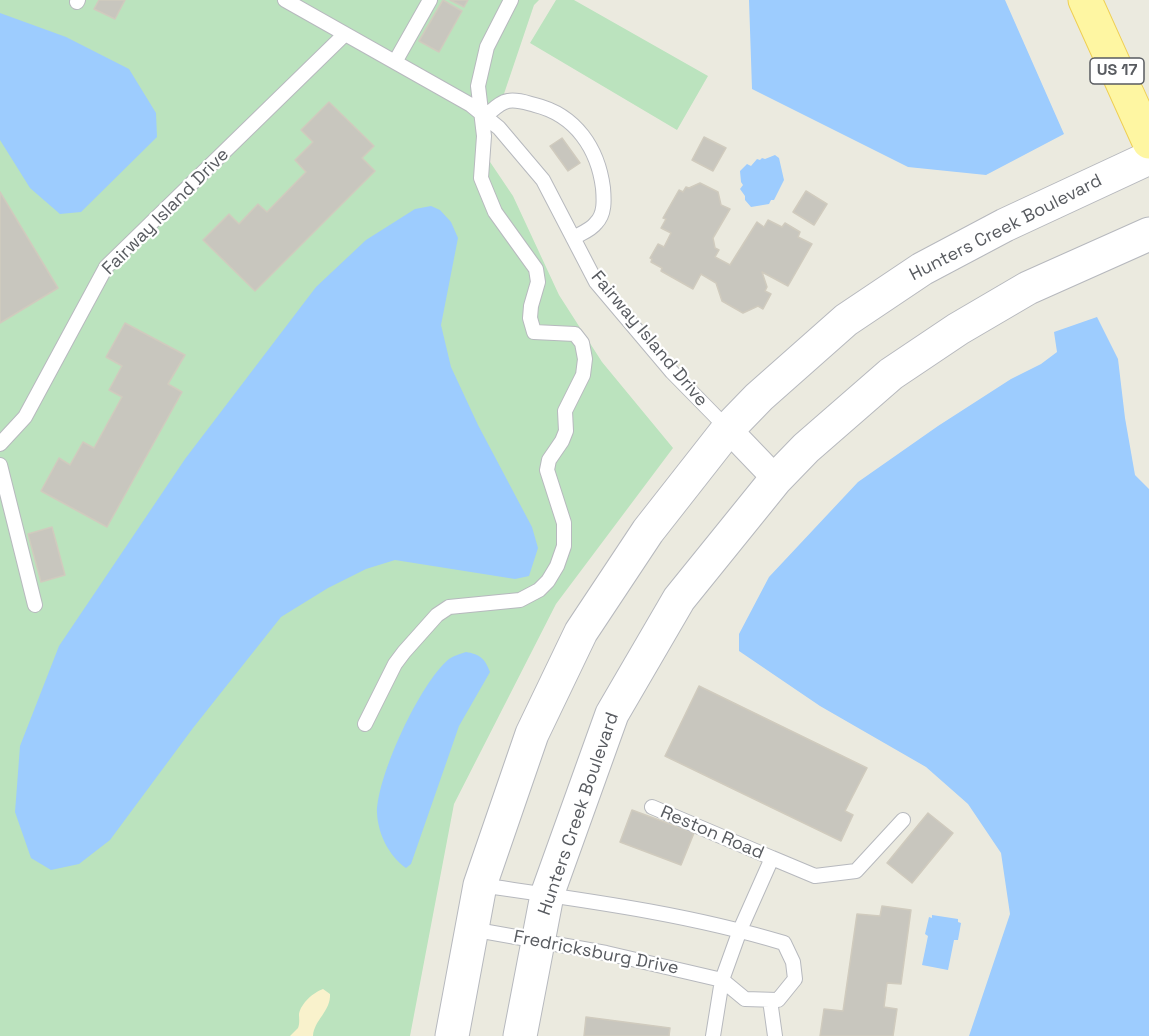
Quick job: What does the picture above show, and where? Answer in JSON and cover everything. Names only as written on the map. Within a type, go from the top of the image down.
[{"type":"main road","name":"US 17","points":[[1085,0],[1149,142]]},
{"type":"street","name":"Hunters Creek Boulevard","points":[[452,1036],[480,885],[532,734],[581,632],[648,531],[728,429],[759,397],[846,320],[922,269],[1005,225],[1149,158]]},
{"type":"street","name":"Hunters Creek Boulevard","points":[[520,1036],[547,895],[612,714],[679,599],[776,479],[806,448],[891,374],[958,328],[1028,288],[1149,234]]},
{"type":"street","name":"Fairway Island Drive","points":[[728,429],[776,479]]},
{"type":"lane","name":"Fairway Island Drive","points":[[285,0],[471,105],[500,128],[543,180],[596,282],[672,372],[728,429]]},
{"type":"lane","points":[[395,62],[430,0]]},
{"type":"lane","points":[[365,724],[395,664],[437,615],[449,607],[520,600],[539,590],[557,566],[564,546],[564,523],[547,470],[549,460],[566,431],[565,411],[583,375],[585,358],[582,343],[575,334],[534,332],[531,327],[531,306],[538,282],[536,269],[495,212],[481,178],[484,136],[478,86],[487,47],[512,0]]},
{"type":"lane","name":"Fairway Island Drive","points":[[0,444],[25,417],[106,267],[345,34]]},
{"type":"lane","points":[[483,115],[508,101],[539,106],[558,114],[575,126],[588,142],[596,157],[602,178],[603,213],[596,225],[573,238]]},
{"type":"lane","points":[[0,465],[35,605]]},
{"type":"lane","name":"Reston Road","points":[[652,807],[815,876],[856,871],[903,820]]},
{"type":"lane","name":"Reston Road","points":[[740,930],[772,858]]},
{"type":"lane","points":[[480,885],[740,930],[784,943],[793,962],[795,979],[778,1000],[771,1000],[775,1036]]},
{"type":"lane","name":"Fredricksburg Drive","points":[[471,929],[606,953],[722,980],[745,999],[771,1000]]},
{"type":"lane","points":[[713,1036],[722,980],[740,930]]},
{"type":"green space","points":[[0,0],[539,0],[534,5],[484,153],[513,196],[559,295],[602,362],[673,448],[556,604],[454,804],[410,1036],[0,1036]]},
{"type":"green space","points":[[556,0],[574,0],[708,76],[677,130],[530,43]]},
{"type":"sand","points":[[323,989],[330,994],[330,1000],[316,1025],[313,1036],[290,1036],[298,1028],[302,1006],[312,995]]},
{"type":"water","points":[[749,0],[1005,0],[1064,134],[986,175],[908,167],[752,89]]},
{"type":"water","points":[[0,13],[66,37],[129,69],[156,113],[157,137],[81,212],[60,214],[30,188],[0,140]]},
{"type":"water","points":[[775,155],[779,158],[784,180],[774,200],[771,200],[769,204],[751,207],[740,189],[743,185],[740,171],[747,164],[751,166],[757,159]]},
{"type":"water","points":[[431,206],[440,210],[451,222],[458,238],[441,325],[451,367],[478,425],[532,527],[538,548],[529,576],[515,579],[395,560],[366,569],[328,588],[281,617],[193,728],[110,840],[79,864],[51,870],[31,858],[15,812],[20,746],[59,646],[185,459],[316,287],[366,240],[415,209]]},
{"type":"water","points":[[1097,317],[1118,359],[1135,475],[1149,489],[1149,1036],[969,1036],[1010,914],[1001,853],[968,804],[926,767],[820,706],[739,651],[739,634],[769,577],[858,482],[938,426],[1057,352],[1054,332]]},
{"type":"water","points":[[466,652],[481,658],[490,672],[459,726],[411,864],[406,868],[390,851],[380,829],[377,813],[384,777],[402,731],[426,688],[449,659]]},
{"type":"water","points":[[932,915],[958,919],[961,923],[958,940],[954,940],[948,970],[922,965],[928,936],[925,934],[929,917],[932,918]]},
{"type":"building","points":[[99,0],[125,0],[115,19],[94,9]]},
{"type":"building","points":[[443,0],[462,11],[439,52],[419,41]]},
{"type":"building","points":[[450,0],[468,0],[464,7]]},
{"type":"building","points":[[329,102],[374,146],[362,158],[375,171],[255,291],[203,240],[229,214],[239,224],[258,204],[267,212],[306,172],[295,160],[313,142],[301,130]]},
{"type":"building","points":[[704,137],[726,148],[713,171],[692,160]]},
{"type":"building","points":[[562,138],[580,163],[568,171],[550,146]]},
{"type":"building","points":[[700,183],[718,192],[721,205],[730,209],[713,238],[715,248],[719,250],[715,257],[730,265],[757,222],[764,227],[768,220],[782,227],[785,223],[800,232],[798,237],[812,244],[788,286],[762,272],[767,287],[765,291],[771,294],[763,309],[758,306],[743,313],[722,301],[716,283],[701,274],[693,289],[661,271],[662,268],[651,262],[650,258],[658,244],[664,247],[671,233],[661,228],[666,219],[663,218],[679,190],[683,192],[686,187]]},
{"type":"building","points":[[806,191],[827,204],[814,225],[793,212]]},
{"type":"building","points":[[0,192],[58,288],[0,323]]},
{"type":"building","points":[[125,323],[185,355],[168,384],[182,392],[107,527],[41,491],[59,458],[70,465],[83,442],[94,448],[122,397],[109,390],[122,366],[106,357]]},
{"type":"building","points":[[52,527],[65,575],[41,582],[28,534]]},
{"type":"building","points":[[699,686],[867,768],[845,811],[853,815],[841,841],[665,756]]},
{"type":"building","points":[[632,810],[694,833],[681,865],[620,842]]},
{"type":"building","points":[[928,813],[953,833],[912,883],[887,863]]},
{"type":"building","points":[[882,906],[911,910],[901,984],[887,983],[884,1007],[897,1009],[893,1036],[820,1036],[824,1009],[843,1011],[857,914],[880,916]]},
{"type":"building","points":[[586,1017],[670,1028],[669,1036],[584,1036]]}]
